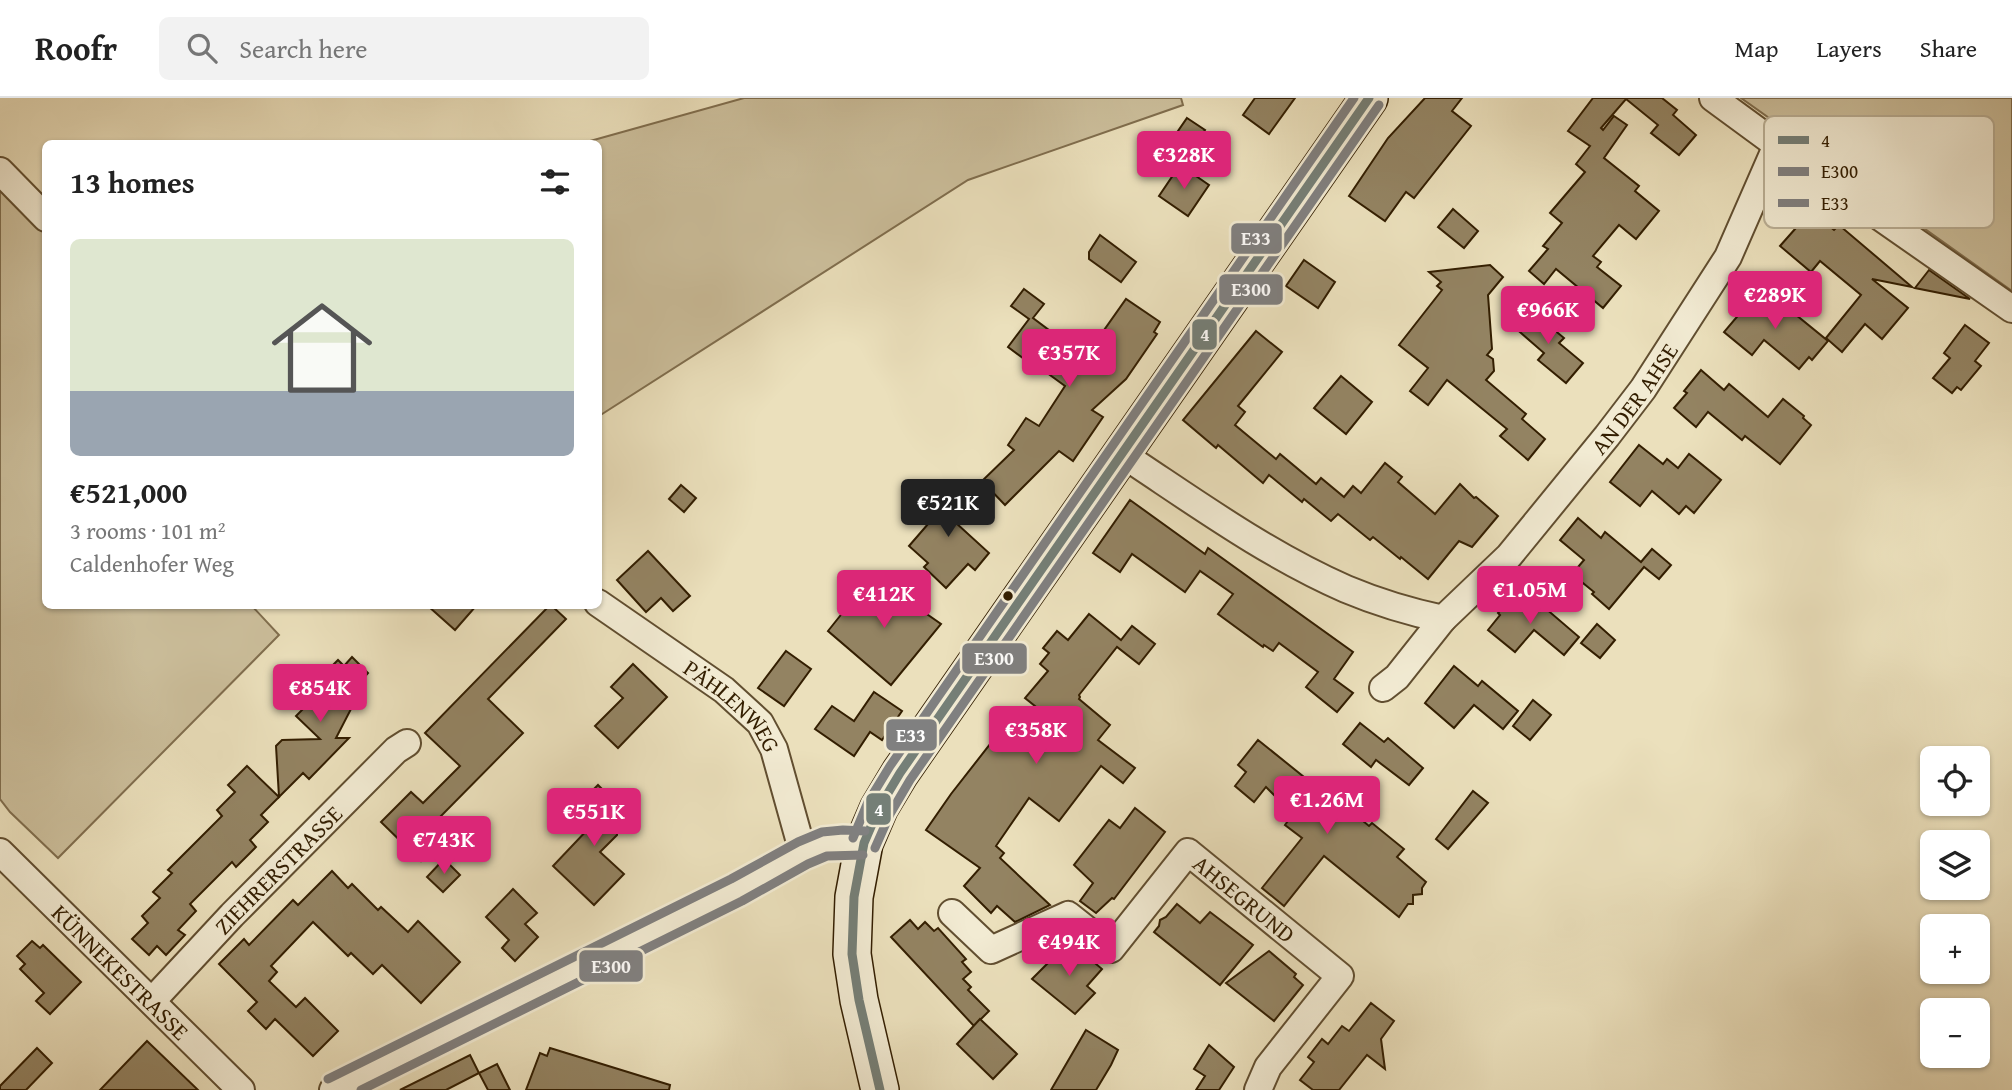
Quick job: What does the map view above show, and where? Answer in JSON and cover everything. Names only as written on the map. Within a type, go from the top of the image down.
[{"type":"main road","points":[[880,1090],[859,1000],[852,954],[854,897],[864,843],[878,808],[1369,98]]},
{"type":"street","points":[[1713,98],[1764,135]]},
{"type":"street","points":[[0,171],[42,214]]},
{"type":"street","name":"AN DER AHSE","points":[[1383,688],[1397,677],[1443,620],[1509,556],[1602,443],[1643,388],[1728,257],[1764,175]]},
{"type":"street","points":[[1896,228],[2012,309]]},
{"type":"street","points":[[1122,454],[1226,524],[1284,558],[1346,589],[1443,620]]},
{"type":"street","name":"PÄHLENWEG","points":[[602,606],[724,690],[760,723],[774,749],[803,853]]},
{"type":"street","name":"ZIEHRERSTRASSE","points":[[152,1001],[396,750],[407,743]]},
{"type":"street","points":[[333,1090],[737,890],[803,853],[824,844],[864,843]]},
{"type":"street","name":"KÜNNEKESTRASSE","points":[[0,852],[241,1090]]},
{"type":"street","name":"AHSEGRUND","points":[[952,913],[991,950],[1068,915],[1111,950],[1188,852],[1340,976],[1268,1066],[1258,1090]]},
{"type":"shaded area","points":[[744,98],[1181,98],[1183,105],[968,180],[602,414],[602,140],[594,140]]},
{"type":"shaded area","points":[[1741,98],[2012,98],[2012,291],[1924,228],[1994,228],[1994,116],[1766,116]]},
{"type":"shaded area","points":[[0,187],[42,230],[42,609],[255,609],[279,635],[58,858],[0,799]]},
{"type":"building","points":[[1255,98],[1295,98],[1269,134],[1243,115]]},
{"type":"building","points":[[1425,98],[1462,98],[1452,111],[1471,126],[1414,198],[1406,192],[1385,221],[1349,196],[1388,138]]},
{"type":"building","points":[[1593,98],[1662,98],[1677,110],[1673,115],[1696,135],[1679,155],[1651,133],[1658,125],[1626,99],[1601,128],[1603,130],[1614,116],[1627,125],[1604,158],[1639,186],[1635,191],[1659,211],[1636,239],[1619,225],[1593,256],[1601,262],[1597,267],[1621,286],[1603,308],[1556,269],[1544,284],[1529,271],[1548,249],[1543,246],[1562,223],[1550,213],[1585,172],[1576,164],[1590,146],[1568,131]]},
{"type":"building","points":[[1187,118],[1205,130],[1185,159],[1167,147]]},
{"type":"building","points":[[1180,165],[1209,185],[1188,216],[1159,196]]},
{"type":"building","points":[[1453,209],[1478,231],[1464,248],[1438,227]]},
{"type":"building","points":[[1796,228],[1843,228],[1912,287],[1872,279],[1908,308],[1882,339],[1865,324],[1842,352],[1826,338],[1861,295],[1820,261],[1811,272],[1780,246]]},
{"type":"building","points":[[1100,235],[1136,262],[1121,282],[1089,259],[1089,252]]},
{"type":"building","points":[[1304,260],[1335,282],[1318,308],[1286,286]]},
{"type":"building","points":[[1490,265],[1503,277],[1488,295],[1492,349],[1487,355],[1493,359],[1494,371],[1486,380],[1526,414],[1522,419],[1545,439],[1528,460],[1500,436],[1507,429],[1447,380],[1428,405],[1410,391],[1428,368],[1399,345],[1442,290],[1437,286],[1441,282],[1429,272]]},
{"type":"building","points":[[1929,270],[1970,299],[1915,288]]},
{"type":"building","points":[[1024,289],[1044,304],[1033,318],[1085,357],[1126,299],[1160,322],[1154,332],[1157,334],[1126,379],[1092,410],[1103,417],[1073,461],[1059,451],[1005,505],[982,481],[1014,450],[1008,445],[1026,418],[1039,426],[1065,386],[1008,347],[1029,319],[1011,306]]},
{"type":"building","points":[[1758,292],[1781,311],[1785,306],[1828,341],[1812,360],[1809,357],[1799,369],[1764,340],[1752,355],[1724,332]]},
{"type":"building","points":[[1528,308],[1564,338],[1559,343],[1583,363],[1566,383],[1538,360],[1544,353],[1513,326]]},
{"type":"building","points":[[1965,325],[1989,343],[1975,361],[1981,366],[1961,390],[1957,387],[1952,393],[1933,378],[1950,358],[1944,353]]},
{"type":"building","points":[[1256,331],[1282,352],[1238,406],[1245,412],[1235,425],[1276,459],[1280,454],[1316,484],[1321,478],[1344,497],[1353,486],[1361,493],[1385,463],[1402,477],[1398,482],[1435,514],[1460,484],[1498,516],[1472,547],[1459,541],[1428,579],[1373,537],[1370,540],[1338,514],[1331,521],[1269,475],[1263,483],[1183,420]]},
{"type":"building","points":[[1701,370],[1724,390],[1729,384],[1768,417],[1783,399],[1811,425],[1780,464],[1745,436],[1742,440],[1708,412],[1696,427],[1674,408]]},
{"type":"building","points":[[1341,376],[1372,402],[1346,434],[1314,408]]},
{"type":"building","points":[[1639,445],[1663,464],[1667,459],[1678,468],[1689,454],[1721,480],[1694,513],[1686,506],[1679,514],[1652,491],[1640,506],[1610,482]]},
{"type":"building","points":[[949,484],[973,506],[956,523],[989,553],[975,570],[968,564],[946,588],[924,567],[928,563],[909,546],[935,516],[926,507]]},
{"type":"building","points":[[681,485],[696,498],[684,512],[669,499]]},
{"type":"building","points":[[1130,500],[1205,554],[1208,548],[1353,652],[1334,679],[1353,693],[1337,712],[1306,687],[1318,672],[1279,643],[1273,651],[1264,645],[1263,647],[1218,614],[1233,594],[1200,571],[1185,592],[1132,554],[1120,572],[1093,553]]},
{"type":"building","points":[[1578,518],[1601,538],[1605,532],[1641,562],[1652,549],[1671,565],[1659,579],[1644,567],[1609,609],[1572,574],[1584,560],[1560,540]]},
{"type":"building","points":[[648,551],[690,596],[673,611],[661,598],[646,612],[617,580]]},
{"type":"building","points":[[875,578],[941,624],[891,685],[828,631],[856,596],[861,599]]},
{"type":"building","points":[[1516,592],[1540,611],[1544,607],[1579,637],[1564,655],[1534,630],[1515,652],[1488,630]]},
{"type":"building","points":[[431,609],[473,609],[455,630]]},
{"type":"building","points":[[546,609],[555,609],[566,619],[488,699],[523,733],[439,818],[451,830],[421,861],[381,822],[411,792],[423,803],[460,766],[425,733]]},
{"type":"building","points":[[1089,614],[1121,640],[1132,626],[1155,644],[1139,664],[1117,647],[1079,695],[1079,699],[1110,725],[1098,740],[1135,768],[1123,783],[1101,766],[1059,821],[1029,798],[996,846],[1004,853],[1000,858],[1050,905],[1015,922],[997,906],[991,913],[964,886],[980,868],[926,830],[1005,725],[1050,718],[1025,698],[1048,671],[1040,664],[1049,653],[1043,648],[1057,631],[1068,640]]},
{"type":"building","points":[[1597,624],[1615,640],[1600,658],[1581,643]]},
{"type":"building","points":[[786,651],[811,669],[784,706],[758,688]]},
{"type":"building","points":[[352,657],[368,673],[360,682],[363,684],[345,703],[351,709],[336,738],[349,738],[309,779],[303,773],[279,797],[276,746],[282,740],[320,739],[296,716],[315,697],[308,690],[338,660],[344,666]]},
{"type":"building","points":[[633,664],[667,697],[618,748],[595,726],[623,698],[611,687]]},
{"type":"building","points":[[1454,666],[1478,686],[1482,681],[1518,711],[1503,729],[1474,705],[1454,728],[1425,703]]},
{"type":"building","points":[[874,692],[902,711],[882,740],[870,732],[854,756],[815,729],[832,706],[854,721]]},
{"type":"building","points":[[1533,700],[1551,715],[1530,740],[1513,726]]},
{"type":"building","points":[[1360,723],[1384,742],[1388,738],[1423,768],[1409,785],[1376,760],[1371,767],[1343,744]]},
{"type":"building","points":[[1258,740],[1314,785],[1316,782],[1369,826],[1372,823],[1404,849],[1397,857],[1426,882],[1422,894],[1413,895],[1413,904],[1408,904],[1399,917],[1324,856],[1284,906],[1262,888],[1302,838],[1285,825],[1293,814],[1266,787],[1254,802],[1235,786],[1246,772],[1238,765]]},
{"type":"building","points":[[247,766],[279,797],[261,815],[268,822],[250,840],[256,847],[236,867],[232,862],[190,904],[196,911],[178,930],[185,935],[166,955],[157,946],[149,955],[132,939],[148,923],[142,916],[160,898],[153,892],[172,873],[168,870],[222,816],[217,810],[235,792],[228,785]]},
{"type":"building","points":[[598,785],[629,816],[617,828],[617,835],[600,852],[624,874],[594,905],[553,866],[590,827],[581,819],[581,802]]},
{"type":"building","points":[[1473,791],[1488,803],[1448,849],[1436,839]]},
{"type":"building","points":[[1135,808],[1165,832],[1114,899],[1096,913],[1080,901],[1093,883],[1074,865],[1109,820],[1120,828]]},
{"type":"building","points":[[444,859],[460,875],[443,892],[427,877]]},
{"type":"building","points":[[332,871],[348,888],[352,884],[378,910],[381,907],[408,932],[418,921],[460,962],[421,1003],[382,965],[373,974],[351,953],[348,956],[313,922],[271,966],[277,972],[269,981],[296,1007],[305,998],[338,1031],[313,1056],[275,1019],[266,1029],[248,1011],[257,1002],[219,964],[244,939],[249,945],[293,900],[298,905]]},
{"type":"building","points":[[513,889],[537,913],[525,924],[538,937],[515,961],[502,948],[509,940],[486,917]]},
{"type":"building","points":[[1177,904],[1200,923],[1210,912],[1253,945],[1220,985],[1154,932],[1160,920]]},
{"type":"building","points":[[910,920],[918,929],[925,922],[934,931],[938,928],[966,959],[962,962],[971,972],[963,979],[971,987],[968,990],[989,1011],[974,1026],[891,937]]},
{"type":"building","points":[[32,941],[40,948],[43,945],[81,982],[50,1014],[36,1001],[44,993],[20,969],[25,964],[17,956]]},
{"type":"building","points":[[1070,942],[1102,969],[1087,986],[1095,993],[1075,1014],[1032,979]]},
{"type":"building","points":[[1269,951],[1296,974],[1294,977],[1303,985],[1274,1021],[1226,983]]},
{"type":"building","points":[[1371,1003],[1394,1021],[1381,1039],[1385,1069],[1367,1055],[1339,1090],[1313,1090],[1300,1080],[1314,1062],[1308,1057],[1322,1039],[1328,1044],[1342,1026],[1349,1031]]},
{"type":"building","points":[[980,1019],[1017,1054],[993,1079],[957,1044]]},
{"type":"building","points":[[1086,1030],[1118,1050],[1111,1065],[1096,1090],[1051,1090]]},
{"type":"building","points":[[147,1041],[198,1090],[100,1090]]},
{"type":"building","points":[[1209,1045],[1234,1067],[1219,1090],[1196,1090],[1205,1076],[1194,1069]]},
{"type":"building","points":[[37,1048],[52,1063],[26,1090],[0,1090],[0,1086]]},
{"type":"building","points":[[550,1048],[670,1085],[669,1090],[526,1090],[540,1053],[547,1056]]},
{"type":"building","points":[[470,1055],[479,1073],[446,1090],[400,1090]]},
{"type":"building","points":[[497,1064],[510,1090],[488,1090],[479,1073]]},
{"type":"transit line","name":"E33","points":[[853,838],[868,802],[890,766],[1354,98]]},
{"type":"transit line","name":"4","points":[[880,1090],[859,1000],[852,954],[854,897],[864,843],[879,808],[900,773],[1369,98]]},
{"type":"transit line","name":"E300","points":[[875,848],[890,814],[910,780],[1379,105]]},
{"type":"transit line","name":"E33","points":[[328,1079],[731,879],[798,842],[822,832],[865,831]]},
{"type":"transit line","name":"E300","points":[[361,1090],[742,901],[808,864],[827,856],[863,855]]}]
